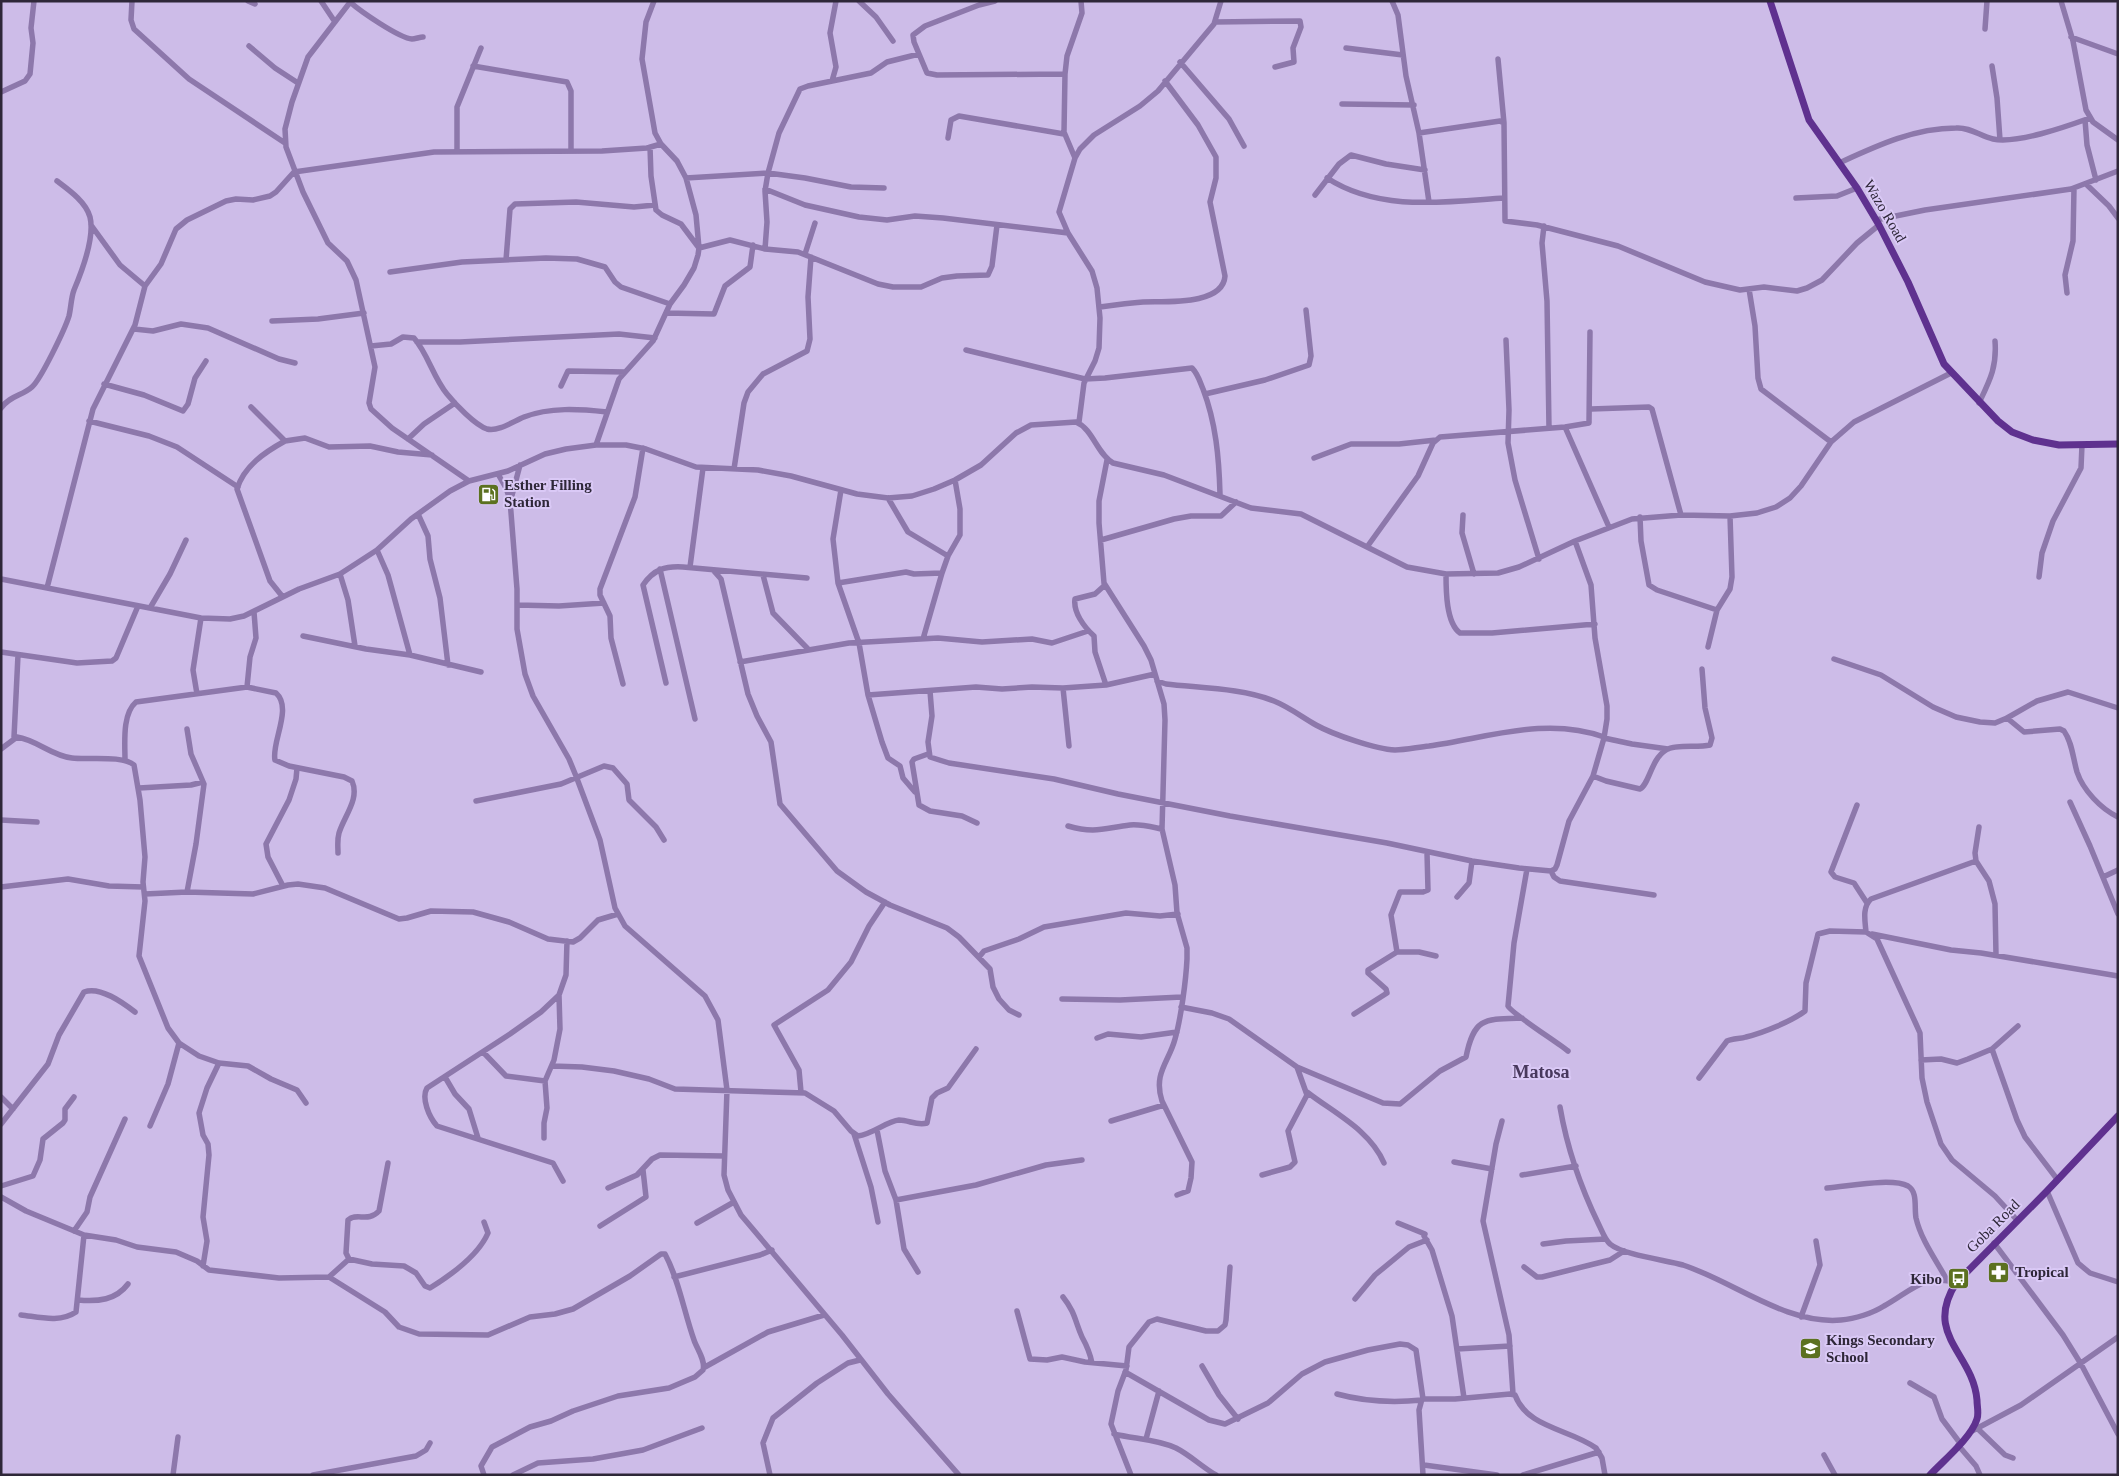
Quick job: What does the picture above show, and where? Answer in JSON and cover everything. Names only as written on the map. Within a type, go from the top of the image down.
[{"type":"main road","name":"Wazo Road","points":[[1770,1],[1809,120],[1857,188],[1878,223],[1908,282],[1937,352],[1951,373],[1998,422],[2012,432],[2033,440],[2059,445],[2118,444]]},
{"type":"main road","name":"Goba Road","points":[[1975,1430],[1978,1416],[1976,1395],[1972,1381],[1947,1332],[1944,1320],[1946,1298],[1956,1283],[2118,1116]]},
{"type":"main road","points":[[1930,1475],[1975,1430]]},
{"type":"street","points":[[1,92],[25,81],[30,74],[33,43],[31,28],[34,1]]},
{"type":"street","points":[[132,1],[131,20],[134,29],[189,79],[285,143]]},
{"type":"street","points":[[248,1],[255,4]]},
{"type":"street","points":[[321,1],[335,22]]},
{"type":"street","points":[[596,445],[618,383],[625,372],[655,338],[670,304],[694,268],[699,248],[696,215],[686,178],[677,161],[660,144],[656,133],[642,59],[646,22],[654,1]]},
{"type":"street","points":[[832,81],[836,67],[830,42],[830,33],[836,1]]},
{"type":"street","points":[[859,1],[876,17],[893,41]]},
{"type":"street","points":[[994,1],[978,3],[925,26],[912,37],[929,74],[1065,74]]},
{"type":"street","points":[[1075,158],[1064,134],[1065,74],[1067,56],[1082,13],[1081,1]]},
{"type":"street","points":[[1221,1],[1215,22],[1154,95],[1094,135],[1080,149],[1075,158],[1059,209],[1068,233],[1092,271],[1100,307],[1099,348],[1086,379],[1079,422],[1107,460],[1120,466],[1164,475],[1220,494],[1250,508],[1301,514],[1399,565],[1446,574],[1507,572],[1609,527],[1640,517],[1682,515],[1730,516],[1757,513],[1786,502],[1808,478],[1831,442],[1844,430],[1861,418],[1951,373]]},
{"type":"street","points":[[1985,29],[1987,1]]},
{"type":"street","points":[[2061,1],[2071,37],[2084,102],[2087,119],[2087,145],[2096,180]]},
{"type":"street","points":[[423,37],[411,38],[403,36],[366,14],[351,2],[308,57],[298,82],[284,132],[285,143],[294,172],[328,243],[351,268],[364,313],[375,371],[369,406],[380,418],[469,481]]},
{"type":"street","points":[[1393,2],[1398,15],[1403,55],[1420,133],[1429,202]]},
{"type":"street","points":[[1215,22],[1300,21],[1301,26],[1293,48],[1294,62],[1275,67]]},
{"type":"street","points":[[2071,37],[2118,54]]},
{"type":"street","points":[[249,46],[275,68],[298,82]]},
{"type":"street","points":[[457,152],[456,110],[481,48]]},
{"type":"street","points":[[1346,48],[1403,55]]},
{"type":"street","points":[[766,248],[765,189],[768,173],[779,134],[798,92],[808,86],[871,73],[887,62],[919,54]]},
{"type":"street","points":[[1498,60],[1505,130],[1505,221],[1544,226],[1618,246],[1705,282],[1737,289],[1764,287],[1799,291],[1807,288],[1822,280],[1878,223],[1925,210],[2074,188],[2118,171]]},
{"type":"street","points":[[1180,62],[1229,119],[1244,146]]},
{"type":"street","points":[[473,66],[567,82],[571,90],[571,150]]},
{"type":"street","points":[[1992,66],[1998,105],[2000,140]]},
{"type":"street","points":[[1100,307],[1140,302],[1195,299],[1214,293],[1224,282],[1225,276],[1210,202],[1216,175],[1216,157],[1198,125],[1165,81]]},
{"type":"street","points":[[1342,104],[1414,106]]},
{"type":"street","points":[[948,138],[951,120],[959,116],[1064,134]]},
{"type":"street","points":[[1839,163],[1883,143],[1916,133],[1963,128],[1992,139],[2025,138],[2087,119]]},
{"type":"street","points":[[2087,119],[2118,140]]},
{"type":"street","points":[[1420,133],[1504,123]]},
{"type":"street","points":[[47,588],[90,421],[104,384],[134,329],[145,286],[162,264],[172,236],[180,225],[226,201],[236,199],[254,200],[270,196],[294,172],[420,153],[602,150],[650,147],[660,144]]},
{"type":"street","points":[[650,147],[650,169],[654,205],[662,215],[682,225],[699,248]]},
{"type":"street","points":[[1315,195],[1327,178],[1351,154],[1386,164],[1425,170]]},
{"type":"street","points":[[686,178],[768,173],[851,187],[884,188]]},
{"type":"street","points":[[1327,178],[1355,193],[1374,198],[1429,202],[1504,198]]},
{"type":"street","points":[[1,408],[11,398],[32,387],[48,362],[68,317],[74,290],[87,251],[91,225],[90,215],[83,204],[57,181]]},
{"type":"street","points":[[2087,184],[2118,218]]},
{"type":"street","points":[[1796,198],[1837,196],[1857,188]]},
{"type":"street","points":[[2067,293],[2065,275],[2072,241],[2074,188]]},
{"type":"street","points":[[765,189],[805,205],[859,217],[886,220],[929,217],[1068,233]]},
{"type":"street","points":[[506,260],[510,209],[515,204],[576,202],[634,207],[654,205]]},
{"type":"street","points":[[734,469],[744,404],[748,392],[763,374],[807,351],[810,339],[808,255],[815,223]]},
{"type":"street","points":[[91,225],[120,265],[145,286]]},
{"type":"street","points":[[699,248],[730,240],[808,255],[882,286],[921,287],[949,277],[988,275],[992,266],[997,225]]},
{"type":"street","points":[[1544,226],[1542,243],[1547,301],[1549,428]]},
{"type":"street","points":[[666,314],[714,314],[725,286],[750,267],[753,245]]},
{"type":"street","points":[[390,272],[455,262],[572,259],[606,268],[612,280],[621,287],[670,304]]},
{"type":"street","points":[[1749,289],[1756,326],[1758,378],[1761,390],[1831,442]]},
{"type":"street","points":[[1204,394],[1266,380],[1308,366],[1311,356],[1306,310]]},
{"type":"street","points":[[272,321],[318,319],[364,313]]},
{"type":"street","points":[[134,329],[150,331],[179,324],[208,328],[279,359],[295,362]]},
{"type":"street","points":[[1314,458],[1351,444],[1399,444],[1436,440],[1442,436],[1565,427],[1589,423],[1591,409],[1590,332]]},
{"type":"street","points":[[417,342],[460,342],[619,334],[655,338]]},
{"type":"street","points":[[371,346],[391,344],[404,337],[414,338],[436,378],[455,402],[478,424],[490,429],[533,414],[556,410],[607,412]]},
{"type":"street","points":[[1506,340],[1508,443],[1512,472],[1538,559]]},
{"type":"street","points":[[1979,403],[1994,369],[1996,359],[1995,341]]},
{"type":"street","points":[[966,350],[1086,379],[1192,368],[1197,374],[1204,394],[1218,446],[1220,494]]},
{"type":"street","points":[[104,384],[144,395],[184,411],[195,378],[206,361]]},
{"type":"street","points":[[562,386],[568,371],[625,372]]},
{"type":"street","points":[[408,439],[424,424],[455,402]]},
{"type":"street","points":[[251,407],[285,441]]},
{"type":"street","points":[[1591,409],[1652,409],[1682,515]]},
{"type":"street","points":[[90,421],[149,436],[177,447],[238,487]]},
{"type":"street","points":[[1,579],[201,618],[230,620],[254,612],[282,596],[340,574],[377,550],[418,514],[450,491],[469,481],[498,474],[545,454],[580,446],[619,445],[642,448],[703,468],[754,469],[791,476],[868,496],[888,498],[912,496],[955,480],[981,466],[1022,429],[1035,424],[1079,422]]},
{"type":"street","points":[[1565,427],[1609,527]]},
{"type":"street","points":[[282,596],[270,581],[238,493],[238,487],[253,463],[285,441],[305,438],[329,447],[370,446],[398,452],[433,455]]},
{"type":"street","points":[[1367,547],[1418,476],[1436,440]]},
{"type":"street","points":[[2038,577],[2042,553],[2053,521],[2082,466],[2082,445]]},
{"type":"street","points":[[623,684],[612,638],[610,616],[600,589],[635,497],[642,448]]},
{"type":"street","points":[[1107,460],[1099,501],[1105,585],[1144,646],[1158,681],[1164,704],[1162,829],[1177,893],[1178,914],[1187,954],[1177,1032],[1160,1076],[1159,1089],[1164,1105],[1193,1164],[1188,1191],[1177,1195]]},
{"type":"street","points":[[510,500],[520,465]]},
{"type":"street","points":[[690,567],[703,468]]},
{"type":"street","points":[[498,474],[510,500],[519,642],[529,686],[576,776],[600,840],[613,900],[618,914],[625,926],[705,996],[713,1008],[720,1032],[727,1090],[724,1179],[734,1202],[741,1215],[842,1335],[860,1360],[959,1475]]},
{"type":"street","points":[[923,639],[948,556],[959,539],[960,509],[955,480]]},
{"type":"street","points":[[841,490],[833,539],[838,583],[859,643],[868,695],[888,758],[900,766],[903,778],[915,792]]},
{"type":"street","points":[[888,498],[908,532],[948,556]]},
{"type":"street","points":[[1101,540],[1174,519],[1191,516],[1221,516],[1236,502]]},
{"type":"street","points":[[418,514],[428,536],[430,559],[440,598],[448,665]]},
{"type":"street","points":[[1463,515],[1462,533],[1474,574]]},
{"type":"street","points":[[1708,647],[1717,610],[1730,589],[1732,577],[1730,516]]},
{"type":"street","points":[[1640,517],[1641,542],[1649,584],[1657,590],[1717,610]]},
{"type":"street","points":[[150,608],[186,540]]},
{"type":"street","points":[[930,691],[932,716],[928,754],[930,758],[949,763],[1054,779],[1161,802],[1387,843],[1428,853],[1527,870],[1551,871],[1557,865],[1568,820],[1593,776],[1604,738],[1607,706],[1597,657],[1590,581],[1576,541]]},
{"type":"street","points":[[377,550],[388,576],[410,655]]},
{"type":"street","points":[[666,683],[643,585],[660,569],[667,566],[690,567],[807,578]]},
{"type":"street","points":[[660,569],[694,719]]},
{"type":"street","points":[[713,570],[721,579],[752,707],[771,742],[780,804],[837,871],[885,902],[954,932],[991,970],[993,987],[999,998],[1009,1010],[1019,1015]]},
{"type":"street","points":[[838,583],[906,572],[914,574],[942,573]]},
{"type":"street","points":[[340,574],[348,600],[355,646]]},
{"type":"street","points":[[1446,574],[1449,610],[1456,630],[1460,634],[1595,624]]},
{"type":"street","points":[[763,575],[773,613],[808,649]]},
{"type":"street","points":[[1105,585],[1095,594],[1074,600],[1076,611],[1088,631],[1094,636],[1095,652],[1106,685]]},
{"type":"street","points":[[517,606],[604,603]]},
{"type":"street","points":[[1,652],[77,663],[112,661],[116,658],[138,606]]},
{"type":"street","points":[[247,687],[250,657],[256,638],[254,612]]},
{"type":"street","points":[[197,694],[193,670],[201,618]]},
{"type":"street","points":[[740,662],[808,649],[859,643],[923,639],[982,642],[1032,639],[1055,642],[1088,631]]},
{"type":"street","points":[[303,636],[410,655],[480,672]]},
{"type":"street","points":[[1,749],[8,746],[14,738],[18,655]]},
{"type":"street","points":[[1834,659],[1881,675],[1933,707],[1956,717],[1995,723],[2037,701],[2068,692],[2118,708]]},
{"type":"street","points":[[1158,681],[1166,684],[1256,695],[1276,702],[1326,730],[1387,749],[1397,750],[1455,742],[1520,729],[1537,728],[1588,733],[1632,744],[1668,749],[1704,746],[1712,743],[1704,697],[1702,669]]},
{"type":"street","points":[[868,695],[976,687],[1002,689],[1106,685],[1155,674]]},
{"type":"street","points":[[125,760],[126,728],[129,711],[135,703],[155,698],[247,687],[278,694],[281,703],[280,730],[274,756],[276,761],[297,768],[344,777],[352,781],[355,794],[340,831],[338,853]]},
{"type":"street","points":[[1063,688],[1069,746]]},
{"type":"street","points":[[2007,718],[2024,732],[2064,731],[2082,782],[2102,808],[2118,817]]},
{"type":"street","points":[[187,729],[191,754],[203,782],[199,826],[187,892]]},
{"type":"street","points":[[14,738],[21,737],[35,742],[64,757],[125,760],[134,765],[139,788],[144,858],[144,890],[139,956],[168,1028],[178,1042],[199,1056],[219,1063],[248,1066],[297,1090],[306,1103]]},
{"type":"street","points":[[1593,776],[1614,783],[1642,788],[1659,756],[1668,749]]},
{"type":"street","points":[[928,754],[912,761],[918,804],[924,809],[962,816],[977,823]]},
{"type":"street","points":[[476,801],[553,786],[600,766],[613,768],[628,786],[629,800],[656,827],[664,840]]},
{"type":"street","points":[[282,886],[268,857],[266,844],[289,800],[296,779],[297,768]]},
{"type":"street","points":[[139,788],[191,785],[203,782]]},
{"type":"street","points":[[2070,802],[2118,914]]},
{"type":"street","points":[[1857,805],[1831,872],[1835,876],[1854,883],[1867,904],[1865,916],[1869,933],[1877,939],[1920,1033],[1921,1060],[1927,1102],[1932,1122],[1946,1152],[1952,1160],[1995,1196],[2017,1220]]},
{"type":"street","points":[[1,820],[37,822]]},
{"type":"street","points":[[1068,826],[1090,831],[1133,825],[1162,829]]},
{"type":"street","points":[[1979,827],[1975,842],[1976,861],[1989,881],[1995,904],[1996,955]]},
{"type":"street","points":[[1397,952],[1391,915],[1400,892],[1423,892],[1428,890],[1428,853]]},
{"type":"street","points":[[1457,897],[1470,883],[1472,861]]},
{"type":"street","points":[[1867,904],[1877,896],[1976,861]]},
{"type":"street","points":[[1527,870],[1514,943],[1508,1003],[1510,1010],[1568,1051]]},
{"type":"street","points":[[2103,877],[2118,870]]},
{"type":"street","points":[[1551,871],[1554,877],[1560,881],[1654,895]]},
{"type":"street","points":[[1,887],[68,879],[144,890],[254,894],[282,886],[298,884],[320,887],[399,919],[427,912],[473,912],[509,922],[548,939],[573,942],[580,938],[598,920],[618,914]]},
{"type":"street","points":[[801,1092],[798,1067],[774,1025],[828,990],[852,962],[869,926],[885,902]]},
{"type":"street","points":[[979,957],[984,951],[1019,939],[1044,927],[1126,913],[1160,916],[1178,914]]},
{"type":"street","points":[[1699,1078],[1727,1041],[1755,1034],[1797,1017],[1805,1011],[1806,983],[1818,934],[1830,931],[1869,933],[1951,950],[1996,955],[2118,976]]},
{"type":"street","points":[[544,1138],[547,1108],[545,1082],[552,1066],[560,1028],[559,995],[566,975],[567,941]]},
{"type":"street","points":[[1354,1014],[1387,993],[1386,989],[1368,973],[1368,970],[1397,952],[1419,952],[1436,956]]},
{"type":"street","points":[[1,1124],[48,1064],[59,1035],[84,992],[95,991],[118,999],[135,1012]]},
{"type":"street","points":[[559,995],[541,1012],[425,1090],[425,1100],[434,1123],[448,1130],[553,1163],[563,1181]]},
{"type":"street","points":[[1062,999],[1120,1000],[1182,997]]},
{"type":"street","points":[[1181,1007],[1212,1013],[1229,1019],[1297,1066],[1384,1103],[1399,1105],[1440,1071],[1466,1057],[1470,1041],[1480,1024],[1488,1020],[1522,1018]]},
{"type":"street","points":[[1921,1060],[1941,1059],[1958,1063],[1992,1049],[2018,1026]]},
{"type":"street","points":[[1096,1038],[1108,1034],[1141,1037],[1177,1032]]},
{"type":"street","points":[[150,1126],[168,1084],[178,1042]]},
{"type":"street","points":[[854,1134],[858,1136],[864,1135],[897,1120],[927,1123],[932,1098],[937,1093],[948,1088],[976,1049]]},
{"type":"street","points":[[1992,1049],[2016,1120],[2025,1137],[2057,1179]]},
{"type":"street","points":[[483,1052],[506,1076],[545,1082]]},
{"type":"street","points":[[203,1266],[208,1241],[203,1217],[209,1155],[208,1144],[203,1134],[199,1113],[207,1088],[219,1063]]},
{"type":"street","points":[[552,1066],[614,1070],[649,1079],[670,1088],[783,1093],[801,1092],[820,1101],[834,1111],[854,1134],[871,1187],[878,1222]]},
{"type":"street","points":[[1297,1066],[1307,1092],[1365,1136],[1378,1150],[1384,1163]]},
{"type":"street","points":[[445,1078],[455,1094],[469,1109],[478,1138]]},
{"type":"street","points":[[1262,1175],[1290,1167],[1295,1162],[1288,1133],[1303,1105],[1307,1092]]},
{"type":"street","points":[[1,1097],[13,1109]]},
{"type":"street","points":[[1,1186],[33,1176],[40,1160],[43,1139],[63,1123],[66,1107],[74,1097]]},
{"type":"street","points":[[1111,1122],[1164,1105]]},
{"type":"street","points":[[1560,1107],[1565,1134],[1589,1204],[1606,1239],[1611,1245],[1624,1251],[1689,1268],[1802,1317],[1815,1320],[1849,1319],[1882,1308],[1922,1282],[1947,1280],[1956,1283]]},
{"type":"street","points":[[74,1231],[87,1212],[90,1197],[125,1119]]},
{"type":"street","points":[[1502,1121],[1496,1144],[1483,1221],[1510,1346],[1513,1394],[1519,1406],[1529,1416],[1594,1446],[1603,1461],[1605,1475]]},
{"type":"street","points":[[877,1130],[885,1170],[896,1200],[904,1249],[918,1272]]},
{"type":"street","points":[[608,1188],[637,1175],[652,1159],[660,1155],[724,1156]]},
{"type":"street","points":[[896,1200],[991,1181],[1046,1165],[1082,1160]]},
{"type":"street","points":[[388,1162],[379,1211],[371,1217],[352,1217],[348,1220],[346,1253],[350,1259],[372,1264],[404,1266],[416,1273],[425,1286],[430,1288],[458,1268],[480,1247],[488,1234],[484,1222]]},
{"type":"street","points":[[1454,1162],[1492,1169]]},
{"type":"street","points":[[1522,1175],[1576,1166]]},
{"type":"street","points":[[600,1226],[646,1197],[643,1170]]},
{"type":"street","points":[[1827,1188],[1896,1182],[1908,1186],[1914,1193],[1916,1215],[1920,1230],[1947,1280]]},
{"type":"street","points":[[2047,1191],[2078,1263],[2087,1272],[2118,1282]]},
{"type":"street","points":[[1,1197],[26,1211],[84,1235],[116,1240],[144,1248],[176,1252],[190,1257],[208,1270],[218,1273],[268,1278],[328,1277],[385,1312],[399,1327],[418,1334],[444,1336],[488,1335],[530,1317],[555,1314],[579,1307],[664,1253],[704,1367]]},
{"type":"street","points":[[697,1223],[734,1202]]},
{"type":"street","points":[[1398,1223],[1424,1234],[1432,1250],[1452,1316],[1464,1398]]},
{"type":"street","points":[[21,1315],[64,1318],[76,1312],[84,1235]]},
{"type":"street","points":[[1543,1244],[1566,1240],[1606,1239]]},
{"type":"street","points":[[1354,1299],[1374,1276],[1409,1247],[1427,1240]]},
{"type":"street","points":[[1802,1317],[1820,1265],[1816,1241]]},
{"type":"street","points":[[1994,1243],[2063,1335],[2081,1364],[2118,1434]]},
{"type":"street","points":[[674,1277],[760,1255],[772,1250]]},
{"type":"street","points":[[1524,1267],[1537,1277],[1542,1277],[1610,1260],[1624,1251]]},
{"type":"street","points":[[328,1277],[350,1259]]},
{"type":"street","points":[[1131,1475],[1114,1434],[1111,1419],[1119,1386],[1126,1369],[1129,1347],[1149,1322],[1154,1319],[1213,1332],[1218,1331],[1223,1327],[1226,1320],[1230,1267]]},
{"type":"street","points":[[78,1300],[94,1301],[115,1296],[122,1292],[128,1284]]},
{"type":"street","points":[[1064,1297],[1076,1316],[1092,1363]]},
{"type":"street","points":[[1017,1311],[1030,1359],[1047,1360],[1062,1357],[1126,1369],[1159,1391],[1215,1423],[1228,1424],[1268,1403],[1302,1374],[1319,1364],[1368,1350],[1400,1344],[1408,1345],[1416,1350],[1422,1399],[1419,1410],[1424,1466],[1423,1475]]},
{"type":"street","points":[[484,1475],[481,1466],[492,1447],[530,1427],[552,1421],[573,1411],[618,1396],[669,1388],[694,1377],[704,1367],[768,1332],[824,1314]]},
{"type":"street","points":[[2013,1458],[2005,1455],[1975,1430],[2021,1405],[2118,1337]]},
{"type":"street","points":[[1457,1349],[1510,1346]]},
{"type":"street","points":[[770,1475],[763,1443],[773,1418],[806,1390],[845,1364],[860,1360]]},
{"type":"street","points":[[1202,1366],[1219,1395],[1238,1419]]},
{"type":"street","points":[[1910,1383],[1934,1397],[1942,1419],[1976,1466],[1980,1475]]},
{"type":"street","points":[[1146,1439],[1159,1391]]},
{"type":"street","points":[[1337,1394],[1367,1401],[1394,1403],[1422,1399],[1513,1394]]},
{"type":"street","points":[[513,1475],[538,1463],[593,1459],[642,1450],[702,1428]]},
{"type":"street","points":[[1114,1434],[1146,1439],[1179,1450],[1216,1475]]},
{"type":"street","points":[[173,1475],[178,1437]]},
{"type":"street","points":[[313,1475],[416,1456],[426,1450],[430,1443]]},
{"type":"street","points":[[1524,1475],[1599,1452]]},
{"type":"street","points":[[1824,1454],[1835,1475]]},
{"type":"street","points":[[1424,1466],[1497,1475]]},
{"type":"place","name":"Esther Filling Station","points":[[488,494]]},
{"type":"place","name":"Tropical","points":[[1999,1272]]},
{"type":"place","name":"Kibo","points":[[1958,1279]]},
{"type":"place","name":"Kings Secondary School","points":[[1810,1349]]},
{"type":"district","name":"Matosa","points":[[1541,1072]]}]
